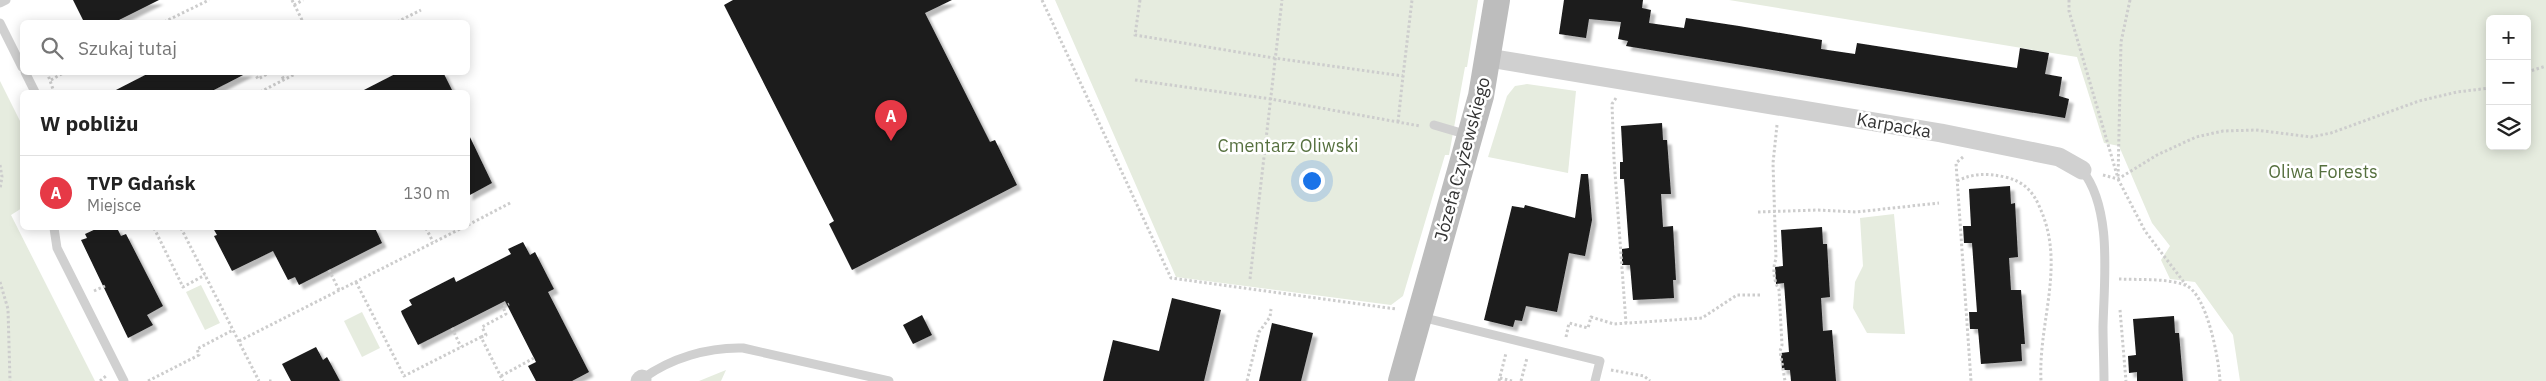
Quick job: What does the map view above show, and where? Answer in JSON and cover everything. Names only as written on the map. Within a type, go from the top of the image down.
[{"type":"street","name":"Józefa Czyżewskiego","points":[[1401,381],[1406,312],[1471,135],[1488,58],[1497,0]]},
{"type":"street","name":"Karpacka","points":[[1488,58],[1941,133],[2059,156],[2082,170]]},
{"type":"lane","points":[[0,3],[6,0]]},
{"type":"lane","points":[[0,23],[20,63]]},
{"type":"lane","points":[[26,75],[34,90]]},
{"type":"lane","points":[[1434,125],[1471,135]]},
{"type":"lane","name":"Karpacka","points":[[2082,170],[2092,181],[2103,225],[2106,280],[2104,381]]},
{"type":"lane","points":[[54,230],[57,248],[124,381]]},
{"type":"lane","points":[[1406,312],[1600,361],[1595,381]]},
{"type":"lane","points":[[641,380],[661,368],[721,347],[743,348],[888,381]]},
{"type":"path","points":[[198,0],[200,4]]},
{"type":"path","points":[[168,20],[209,0]]},
{"type":"path","points":[[292,0],[302,20]]},
{"type":"path","points":[[294,5],[303,0]]},
{"type":"path","points":[[1042,0],[1171,278],[1406,312]]},
{"type":"path","points":[[1140,0],[1135,35],[1274,58],[1403,76]]},
{"type":"path","points":[[1250,279],[1282,0]]},
{"type":"path","points":[[1398,122],[1412,0]]},
{"type":"path","points":[[2069,0],[2070,11],[2118,179],[2145,231],[2186,285],[2194,292],[2216,345],[2220,381]]},
{"type":"path","points":[[2118,179],[2121,42],[2130,0]]},
{"type":"path","points":[[401,20],[422,10]]},
{"type":"path","points":[[2531,71],[2546,66]]},
{"type":"path","points":[[48,75],[53,90]]},
{"type":"path","points":[[50,80],[59,75]]},
{"type":"path","points":[[256,75],[258,79],[266,75]]},
{"type":"path","points":[[282,75],[284,80]]},
{"type":"path","points":[[264,90],[293,75]]},
{"type":"path","points":[[1135,80],[1271,99],[1426,128],[1434,125]]},
{"type":"path","points":[[2082,170],[2118,179],[2157,155],[2196,137],[2223,131],[2256,130],[2311,137],[2331,133],[2419,101],[2457,92],[2486,88]]},
{"type":"path","points":[[1617,96],[1612,104],[1614,159],[1626,323]]},
{"type":"path","points":[[1777,121],[1774,149],[1776,259],[1774,266],[1776,284],[1780,290],[1782,345],[1780,351],[1785,381]]},
{"type":"path","points":[[1970,154],[1956,163],[1971,381]]},
{"type":"path","points":[[0,165],[2,177],[0,189]]},
{"type":"path","points":[[1957,181],[1970,175],[1987,173],[2016,179],[2034,194],[2044,216],[2051,235],[2052,258],[2041,381]]},
{"type":"path","points":[[470,224],[512,202]]},
{"type":"path","points":[[1758,212],[1818,210],[1856,212],[1939,203]]},
{"type":"path","points":[[155,230],[183,287],[205,275]]},
{"type":"path","points":[[182,230],[259,381]]},
{"type":"path","points":[[427,230],[433,242]]},
{"type":"path","points":[[239,341],[458,230]]},
{"type":"path","points":[[329,270],[339,290]]},
{"type":"path","points":[[2106,280],[2118,279],[2186,285]]},
{"type":"path","points":[[2118,279],[2119,288]]},
{"type":"path","points":[[0,282],[8,309],[10,381]]},
{"type":"path","points":[[356,282],[404,376],[486,335],[482,326],[506,314],[502,307],[509,304]]},
{"type":"path","points":[[93,292],[104,286]]},
{"type":"path","points":[[1588,328],[1590,317],[1614,324],[1702,318],[1737,294],[1762,295]]},
{"type":"path","points":[[2120,307],[2126,381]]},
{"type":"path","points":[[1247,381],[1259,332],[1270,317],[1272,309]]},
{"type":"path","points":[[452,328],[462,347]]},
{"type":"path","points":[[148,381],[199,354],[196,349],[233,330]]},
{"type":"path","points":[[481,337],[503,381]]},
{"type":"path","points":[[1507,348],[1499,380],[1512,381]]},
{"type":"path","points":[[1521,381],[1528,352]]},
{"type":"path","points":[[501,376],[534,358]]},
{"type":"path","points":[[1599,368],[1629,372],[1644,376],[1650,381]]},
{"type":"green space","name":"Cmentarz Oliwski","points":[[1055,0],[1478,0],[1467,67],[1465,67],[1449,155],[1445,155],[1403,296],[1391,305],[1176,277]]},
{"type":"green space","name":"Oliwa Forests","points":[[1729,0],[2546,0],[2546,381],[2240,381],[2233,335],[2195,282],[2170,279],[2161,260],[2170,246],[2152,223],[2119,146],[2104,143],[2077,57]]},
{"type":"green space","points":[[0,81],[20,121],[20,209],[11,215],[95,381],[0,381]]},
{"type":"green space","points":[[1527,84],[1576,91],[1568,173],[1488,157],[1507,96],[1515,86]]},
{"type":"green space","points":[[1894,214],[1905,334],[1867,333],[1853,308],[1855,282],[1863,266],[1860,218]]},
{"type":"green space","points":[[201,285],[220,323],[205,330],[186,292]]},
{"type":"green space","points":[[362,312],[380,348],[362,357],[344,321]]},
{"type":"green space","points":[[726,370],[721,381],[699,381]]},
{"type":"building","points":[[73,0],[159,0],[119,20],[83,20]]},
{"type":"building","points":[[733,0],[952,0],[925,13],[990,142],[995,140],[1017,185],[852,270],[829,224],[834,221],[724,5]]},
{"type":"building","points":[[1564,0],[1643,0],[1642,8],[1651,10],[1649,23],[1684,28],[1686,18],[1822,40],[1821,49],[1855,54],[1857,43],[2017,68],[2020,48],[2049,53],[2045,74],[2062,77],[2059,96],[2069,99],[2065,118],[1626,46],[1628,41],[1618,39],[1621,22],[1589,19],[1586,38],[1559,34]]},
{"type":"building","points":[[145,75],[243,75],[214,90],[116,90]]},
{"type":"building","points":[[393,75],[444,75],[452,90],[364,90]]},
{"type":"building","points":[[1662,123],[1663,140],[1667,140],[1671,194],[1661,194],[1663,227],[1673,226],[1676,280],[1673,280],[1674,298],[1633,300],[1630,265],[1622,265],[1622,249],[1629,248],[1624,179],[1620,179],[1620,162],[1623,162],[1621,126]]},
{"type":"building","points":[[470,137],[492,183],[470,195]]},
{"type":"building","points":[[1581,174],[1588,174],[1592,220],[1585,256],[1569,253],[1557,312],[1526,306],[1522,321],[1515,320],[1513,327],[1484,320],[1512,206],[1524,208],[1525,205],[1575,218]]},
{"type":"building","points":[[2010,186],[2011,204],[2015,203],[2018,257],[2009,258],[2011,290],[2021,290],[2025,344],[2021,344],[2022,361],[1981,364],[1978,329],[1970,329],[1969,312],[1977,312],[1972,243],[1964,243],[1963,226],[1971,226],[1969,189]]},
{"type":"building","points":[[1822,227],[1823,244],[1827,244],[1830,297],[1821,298],[1823,331],[1832,330],[1836,381],[1791,381],[1790,370],[1782,370],[1781,353],[1789,352],[1784,283],[1776,284],[1775,267],[1783,266],[1781,230]]},
{"type":"building","points":[[94,230],[118,230],[121,236],[126,234],[163,306],[147,315],[153,325],[128,338],[81,240],[87,238],[85,234]]},
{"type":"building","points":[[214,230],[376,230],[382,243],[299,285],[295,277],[288,280],[273,251],[232,271],[214,236],[217,235]]},
{"type":"building","points":[[523,242],[530,255],[535,252],[554,289],[548,292],[589,372],[572,381],[536,381],[528,366],[536,362],[505,301],[418,345],[402,314],[401,311],[412,305],[409,300],[454,277],[456,282],[511,254],[508,249]]},
{"type":"building","points":[[1172,298],[1221,310],[1204,381],[1103,381],[1113,340],[1159,351]]},
{"type":"building","points":[[922,315],[932,335],[913,344],[903,325]]},
{"type":"building","points":[[2174,316],[2175,333],[2179,333],[2183,381],[2137,381],[2137,372],[2129,373],[2128,356],[2136,355],[2133,319]]},
{"type":"building","points":[[1272,323],[1313,333],[1301,381],[1259,381]]},
{"type":"building","points":[[316,347],[323,360],[327,357],[340,381],[291,381],[282,364]]},
{"type":"place","name":"TVP Gdańsk","points":[[891,141]]}]
